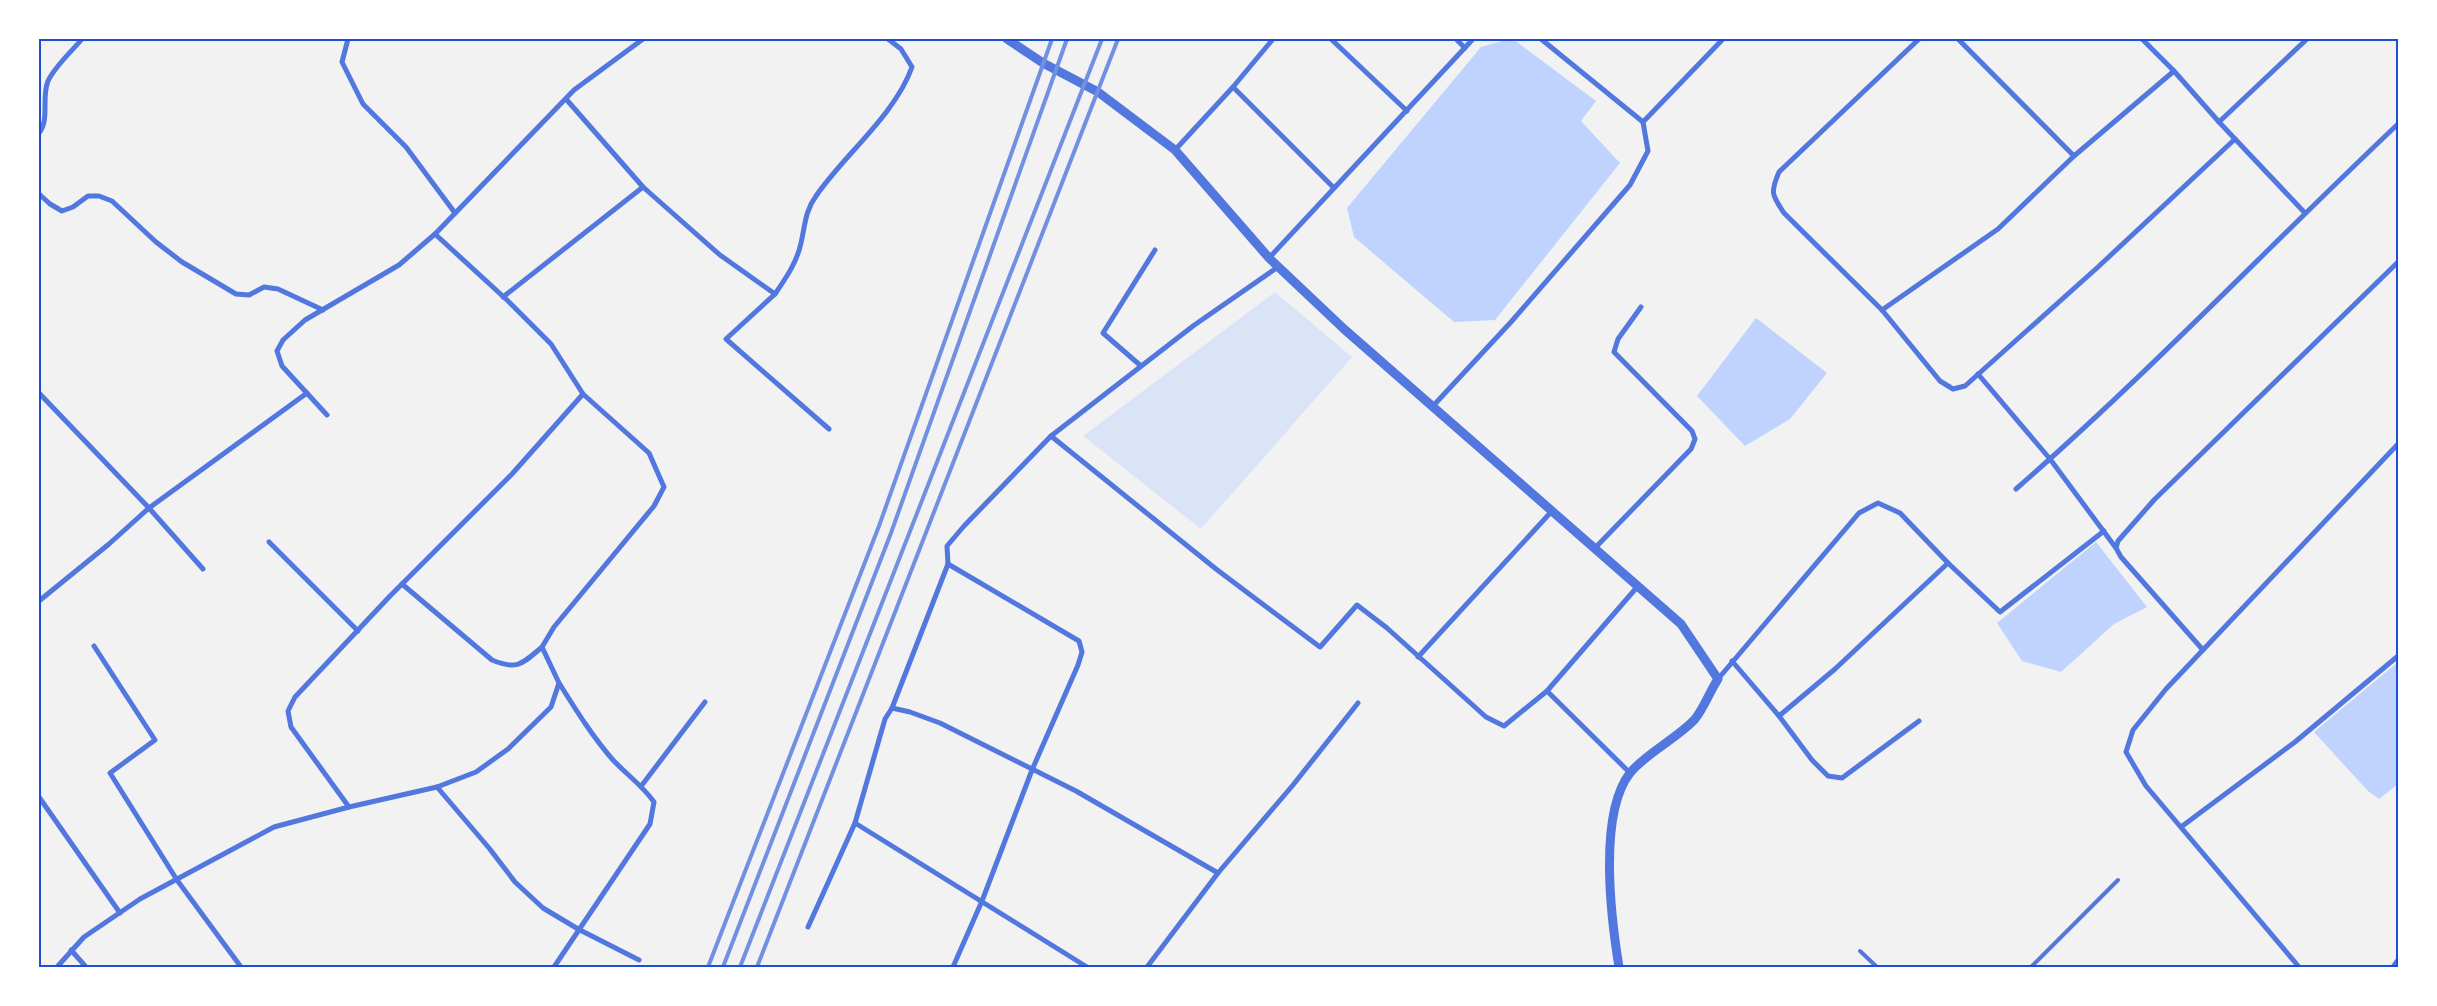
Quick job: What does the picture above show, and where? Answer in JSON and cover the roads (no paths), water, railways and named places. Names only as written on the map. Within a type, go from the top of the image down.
[{"type":"street","points":[[39,133],[45,116],[43,98],[49,80],[82,39]]},
{"type":"street","points":[[348,39],[342,62],[363,104],[406,147],[455,213]]},
{"type":"street","points":[[327,415],[282,366],[276,351],[283,340],[305,320],[399,265],[435,234],[566,99],[643,39]]},
{"type":"street","points":[[829,429],[726,339],[775,294],[791,270],[801,244],[806,212],[816,195],[850,156],[906,84],[912,67],[901,49],[888,39]]},
{"type":"street","points":[[1007,39],[1043,63],[1098,92],[1175,150],[1269,258],[1344,329],[1681,624],[1718,679]]},
{"type":"street","points":[[1175,150],[1233,88],[1273,39]]},
{"type":"street","points":[[1331,39],[1407,111]]},
{"type":"street","points":[[1456,39],[1465,48]]},
{"type":"street","points":[[1269,258],[1473,39]]},
{"type":"street","points":[[1433,406],[1510,322],[1630,185],[1648,151],[1644,122],[1542,39]]},
{"type":"street","points":[[1644,122],[1723,39]]},
{"type":"street","points":[[1919,39],[1779,172],[1773,186],[1772,196],[1784,213],[1882,310],[1940,381],[1953,389],[1965,386],[2098,267],[2235,139]]},
{"type":"street","points":[[1958,39],[2074,156]]},
{"type":"street","points":[[2144,39],[2304,213]]},
{"type":"street","points":[[2219,122],[2307,39]]},
{"type":"street","points":[[1882,310],[1998,229],[2074,156],[2174,71]]},
{"type":"street","points":[[1233,88],[1334,188]]},
{"type":"street","points":[[566,99],[642,187],[720,255],[775,294]]},
{"type":"street","points":[[2016,489],[2091,424],[2304,213],[2398,124]]},
{"type":"street","points":[[503,297],[642,187]]},
{"type":"street","points":[[39,194],[50,204],[62,210],[73,207],[88,196],[99,196],[112,202],[156,242],[182,262],[236,294],[249,295],[264,287],[278,288],[323,310]]},
{"type":"street","points":[[402,584],[492,660],[506,666],[520,665],[542,647],[554,628],[654,506],[664,487],[649,452],[584,394],[551,344],[435,234]]},
{"type":"street","points":[[1141,366],[1103,332],[1155,250]]},
{"type":"street","points":[[2116,548],[2118,541],[2154,500],[2398,262]]},
{"type":"street","points":[[808,927],[855,823],[885,719],[892,708],[948,564],[947,546],[1051,436],[1193,326],[1278,267]]},
{"type":"street","points":[[1594,549],[1691,449],[1695,439],[1692,430],[1614,352],[1618,338],[1641,307]]},
{"type":"street","points":[[1978,374],[2050,459],[2121,557],[2203,650]]},
{"type":"street","points":[[39,393],[149,508],[203,570]]},
{"type":"street","points":[[39,601],[109,544],[149,508],[307,393]]},
{"type":"street","points":[[349,807],[291,727],[288,710],[295,697],[402,584],[512,474],[584,394]]},
{"type":"street","points":[[1051,436],[1216,569],[1320,647],[1357,605],[1387,628],[1486,717],[1504,726],[1547,691],[1638,586]]},
{"type":"street","points":[[2299,967],[2146,786],[2126,752],[2133,730],[2166,689],[2398,444]]},
{"type":"street","points":[[1619,967],[1613,931],[1610,850],[1615,806],[1630,773],[1695,718],[1718,679],[1860,513],[1878,502],[1900,513],[1948,563],[2000,612],[2104,531]]},
{"type":"street","points":[[1418,657],[1552,510]]},
{"type":"street","points":[[269,542],[358,631]]},
{"type":"street","points":[[1780,716],[1835,669],[1948,563]]},
{"type":"street","points":[[948,564],[1079,640],[1082,652],[1032,770],[982,901],[953,967]]},
{"type":"street","points":[[94,646],[155,740],[110,773],[177,880],[241,967]]},
{"type":"street","points":[[542,647],[559,683],[588,730],[614,761],[642,786],[654,802],[650,824],[554,967]]},
{"type":"street","points":[[2181,827],[2296,742],[2398,656]]},
{"type":"street","points":[[1732,662],[1780,716],[1812,760],[1828,776],[1842,778],[1919,721]]},
{"type":"street","points":[[57,967],[84,937],[120,912],[274,827],[349,807],[437,787],[476,772],[508,749],[551,707],[559,683]]},
{"type":"street","points":[[1547,691],[1630,773]]},
{"type":"street","points":[[642,786],[704,702]]},
{"type":"street","points":[[1147,967],[1218,873],[1293,785],[1358,703]]},
{"type":"street","points":[[892,708],[910,712],[940,723],[1076,791],[1218,873]]},
{"type":"street","points":[[437,787],[515,882],[543,908],[578,929],[639,960]]},
{"type":"street","points":[[39,797],[120,912]]},
{"type":"street","points":[[855,823],[1087,967]]},
{"type":"street","points":[[71,950],[86,967]]},
{"type":"street","points":[[2393,967],[2398,960]]},
{"type":"lane","points":[[2032,967],[2118,880]]},
{"type":"lane","points":[[1860,951],[1877,967]]},
{"type":"water","points":[[1513,39],[1596,101],[1581,121],[1620,163],[1495,320],[1454,322],[1354,237],[1347,208],[1481,47]]},
{"type":"water","points":[[1756,318],[1827,373],[1790,419],[1745,446],[1697,396]]},
{"type":"water","points":[[2096,542],[2147,607],[2114,624],[2061,672],[2022,661],[1997,623]]},
{"type":"water","points":[[2398,662],[2398,784],[2379,799],[2368,791],[2314,732]]},
{"type":"railway","points":[[708,967],[879,526],[1052,39]]},
{"type":"railway","points":[[723,967],[891,533],[1067,39]]},
{"type":"railway","points":[[740,967],[1102,39]]},
{"type":"railway","points":[[757,967],[1118,39]]}]
